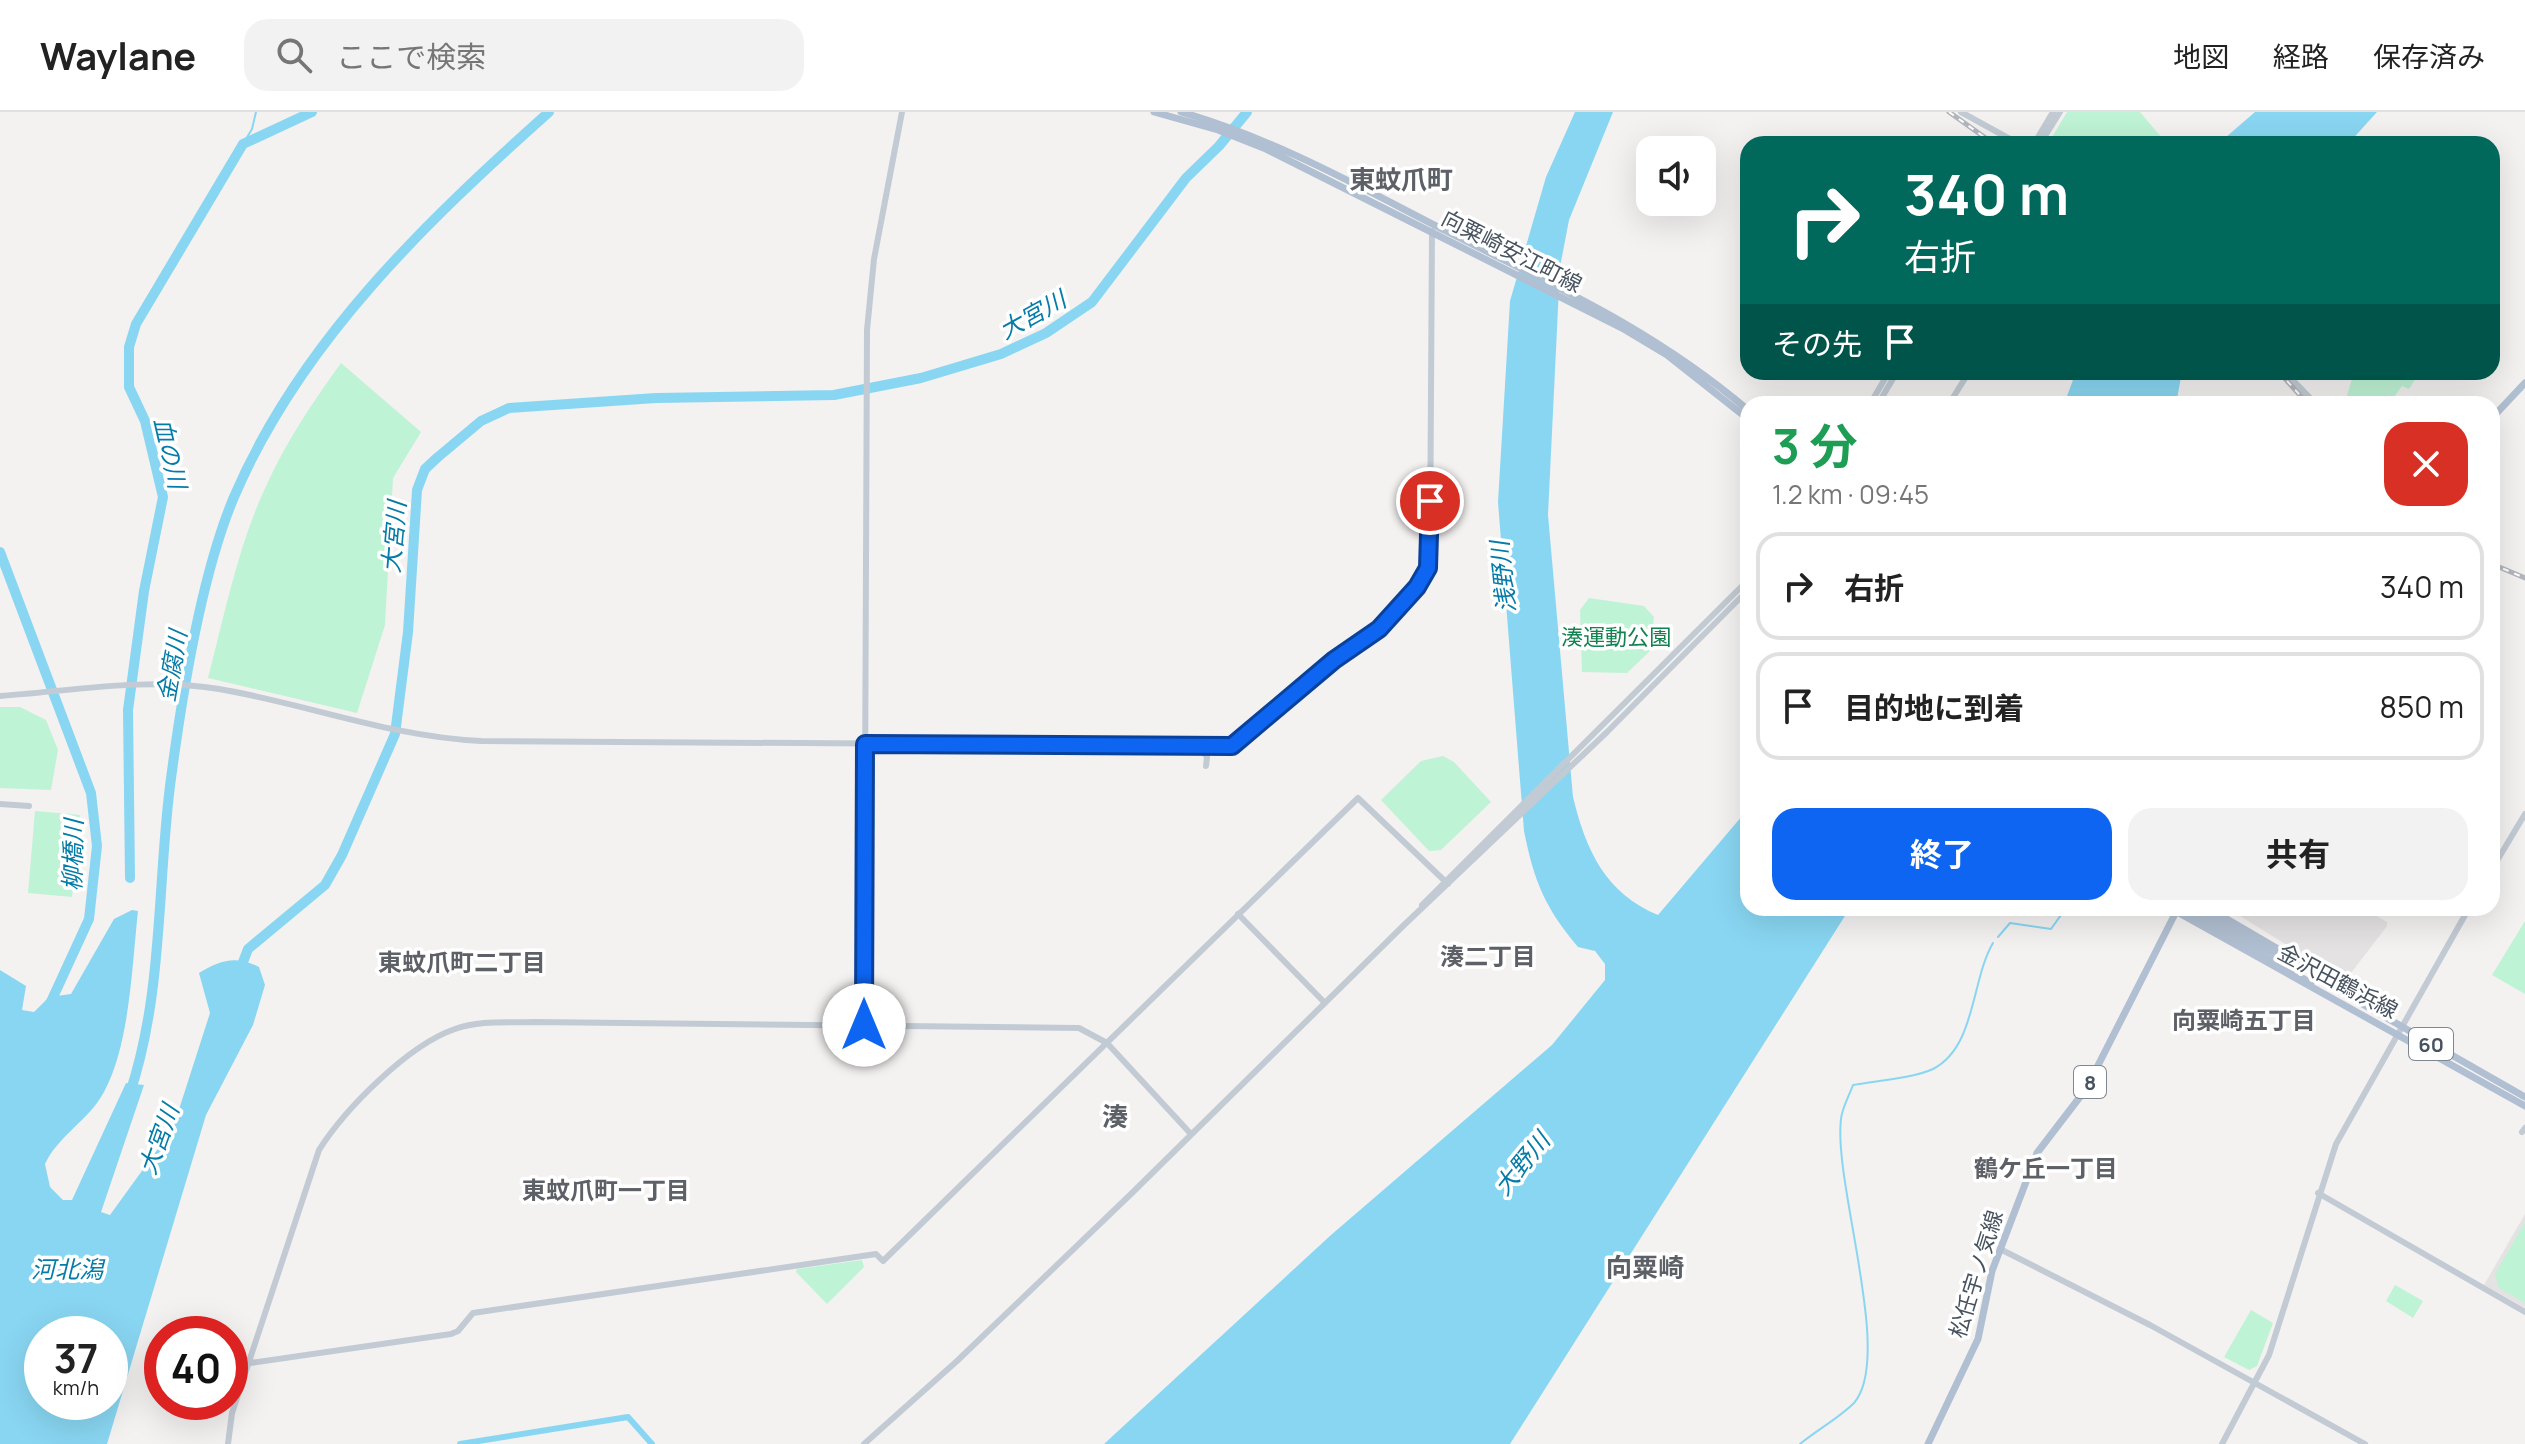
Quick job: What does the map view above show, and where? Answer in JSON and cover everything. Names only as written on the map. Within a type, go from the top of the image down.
[{"type":"main road","name":"向粟崎安江町線","points":[[1154,112],[1192,118]]},
{"type":"main road","name":"向粟崎安江町線","points":[[1181,112],[1242,136],[1605,314],[1672,350],[1740,404]]},
{"type":"main road","name":"向粟崎安江町線","points":[[1242,136],[1432,231],[1442,232]]},
{"type":"main road","name":"向粟崎安江町線","points":[[1605,314],[1667,355],[1740,413]]},
{"type":"main road","points":[[2500,410],[2525,383]]},
{"type":"main road","name":"松任宇ノ気線","points":[[1928,1444],[1978,1339],[2000,1249],[2037,1153],[2086,1089],[2172,916]]},
{"type":"main road","name":"金沢田鶴浜線","points":[[2188,916],[2299,982],[2399,1029],[2525,1097]]},
{"type":"main road","points":[[2190,916],[2338,990]]},
{"type":"main road","points":[[2208,916],[2350,1005]]},
{"type":"main road","name":"金沢田鶴浜線","points":[[2222,916],[2314,970],[2338,990],[2525,1106]]},
{"type":"street","points":[[864,1025],[869,292],[902,112]]},
{"type":"street","points":[[1961,112],[2004,136]]},
{"type":"street","points":[[2039,136],[2053,112]]},
{"type":"street","points":[[2045,136],[2060,112]]},
{"type":"street","points":[[0,696],[143,685],[201,686],[406,732],[481,741],[1232,746],[1334,660],[1379,629],[1426,577],[1430,554],[1432,231]]},
{"type":"street","points":[[2293,380],[2308,396]]},
{"type":"street","points":[[1446,883],[1519,818],[1740,588]]},
{"type":"street","points":[[864,1444],[957,1361],[1325,1003],[1519,809],[1576,758],[1740,598]]},
{"type":"street","points":[[1199,746],[1206,753],[1206,766]]},
{"type":"street","points":[[250,1363],[451,1334],[458,1331],[473,1313],[849,1257],[876,1254],[883,1261],[1358,798],[1446,883]]},
{"type":"street","points":[[0,804],[29,806]]},
{"type":"street","points":[[2500,856],[2525,814]]},
{"type":"street","points":[[1238,914],[1325,1003]]},
{"type":"street","points":[[2222,1444],[2255,1382],[2288,1299],[2318,1193],[2342,1132],[2464,916]]},
{"type":"street","points":[[228,1444],[232,1413],[319,1150],[349,1112],[428,1041],[455,1029],[487,1023],[1079,1028],[1107,1043],[1190,1133]]},
{"type":"street","points":[[2318,1193],[2525,1312]]},
{"type":"street","points":[[2000,1249],[2255,1382],[2365,1444]]},
{"type":"shaded area","points":[[2240,916],[2377,916],[2387,922],[2345,981]]},
{"type":"shaded area","points":[[2525,1214],[2525,1308],[2484,1285]]},
{"type":"green space","points":[[2067,112],[2140,112],[2160,136],[2053,136]]},
{"type":"green space","points":[[341,363],[421,432],[393,478],[385,625],[357,713],[208,678],[233,580],[257,507],[292,437]]},
{"type":"green space","points":[[2352,380],[2415,380],[2409,389],[2402,386],[2395,396],[2347,396]]},
{"type":"green space","name":"湊運動公園","points":[[1589,598],[1644,606],[1654,617],[1650,651],[1627,673],[1582,672],[1580,610]]},
{"type":"green space","points":[[0,707],[20,707],[46,720],[58,750],[51,790],[0,788]]},
{"type":"green space","points":[[1443,756],[1454,762],[1491,802],[1441,850],[1429,851],[1381,800],[1421,761]]},
{"type":"green space","points":[[35,811],[80,815],[72,897],[28,893]]},
{"type":"green space","points":[[2525,921],[2525,994],[2492,975]]},
{"type":"green space","points":[[2525,1222],[2525,1303],[2499,1288],[2495,1274]]},
{"type":"green space","points":[[862,1260],[864,1267],[827,1304],[796,1272],[797,1269]]},
{"type":"green space","points":[[2395,1285],[2423,1301],[2413,1318],[2386,1301]]},
{"type":"green space","points":[[2251,1310],[2273,1323],[2257,1366],[2249,1370],[2224,1357]]},
{"type":"water","name":"大野川","points":[[1575,112],[1613,112],[1569,220],[1560,267],[1548,515],[1573,797],[1584,835],[1600,868],[1611,882],[1624,895],[1658,915],[1740,818],[1740,916],[1845,916],[1510,1444],[1104,1444],[1331,1235],[1552,1045],[1605,980],[1605,964],[1595,951],[1578,947],[1549,906],[1528,849],[1524,831],[1498,502],[1510,301],[1546,177]]},
{"type":"water","points":[[2255,112],[2377,112],[2355,136],[2227,136]]},
{"type":"water","points":[[2073,380],[2180,380],[2178,396],[2067,396]]},
{"type":"water","name":"河北潟","points":[[132,910],[138,911],[125,1028],[113,1073],[98,1102],[58,1145],[45,1164],[50,1187],[63,1200],[72,1200],[126,1083],[144,1085],[101,1212],[110,1215],[173,1128],[210,1013],[199,973],[221,962],[243,961],[259,967],[265,985],[253,1025],[206,1115],[128,1374],[128,1316],[24,1316],[24,1420],[114,1420],[107,1444],[0,1444],[0,970],[26,986],[22,1010],[34,1012],[49,997],[71,994],[114,919]]},
{"type":"waterway","points":[[243,144],[252,129],[256,112]]},
{"type":"waterway","name":"血の川","points":[[130,878],[128,710],[144,591],[163,497],[145,421],[129,387],[129,347],[136,324],[243,144],[312,112]]},
{"type":"waterway","name":"金腐川","points":[[129,1096],[148,1020],[170,786],[186,678],[202,600],[234,497],[261,440],[330,336],[413,241],[549,112]]},
{"type":"waterway","name":"大宮川","points":[[240,970],[248,949],[325,885],[342,855],[395,734],[408,632],[417,490],[425,469],[438,457],[481,421],[509,408],[656,398],[834,395],[921,378],[1001,354],[1046,333],[1092,302],[1186,178],[1219,146],[1247,112]]},
{"type":"waterway","name":"柳橋川","points":[[0,552],[91,793],[97,846],[89,919],[49,1006]]},
{"type":"waterway","points":[[1998,937],[2010,923],[2051,929],[2060,916]]},
{"type":"waterway","points":[[1800,1444],[1854,1403],[1865,1380],[1868,1348],[1865,1310],[1841,1148],[1844,1106],[1853,1085],[1925,1072],[1947,1059],[1965,1029],[1980,975],[1993,943]]},
{"type":"waterway","points":[[460,1444],[628,1417],[652,1444]]},
{"type":"railway","points":[[1949,112],[1983,136]]},
{"type":"railway","points":[[2286,380],[2301,396]]},
{"type":"railway","points":[[2500,567],[2525,578]]},
{"type":"district","name":"東蚊爪町","points":[[1401,179]]},
{"type":"district","name":"湊二丁目","points":[[1488,955]]},
{"type":"district","name":"東蚊爪町二丁目","points":[[462,961]]},
{"type":"district","name":"向粟崎五丁目","points":[[2244,1019]]},
{"type":"district","name":"湊","points":[[1115,1116]]},
{"type":"district","name":"鶴ケ丘一丁目","points":[[2046,1167]]},
{"type":"district","name":"東蚊爪町一丁目","points":[[606,1189]]},
{"type":"district","name":"向粟崎","points":[[1645,1267]]},
{"type":"route","points":[[864,1025],[865,744],[1232,746],[1334,660],[1379,629],[1395,615],[1426,577],[1430,554],[1430,501]]},
{"type":"water label","name":"浅野川","points":[[1502,577]]}]
